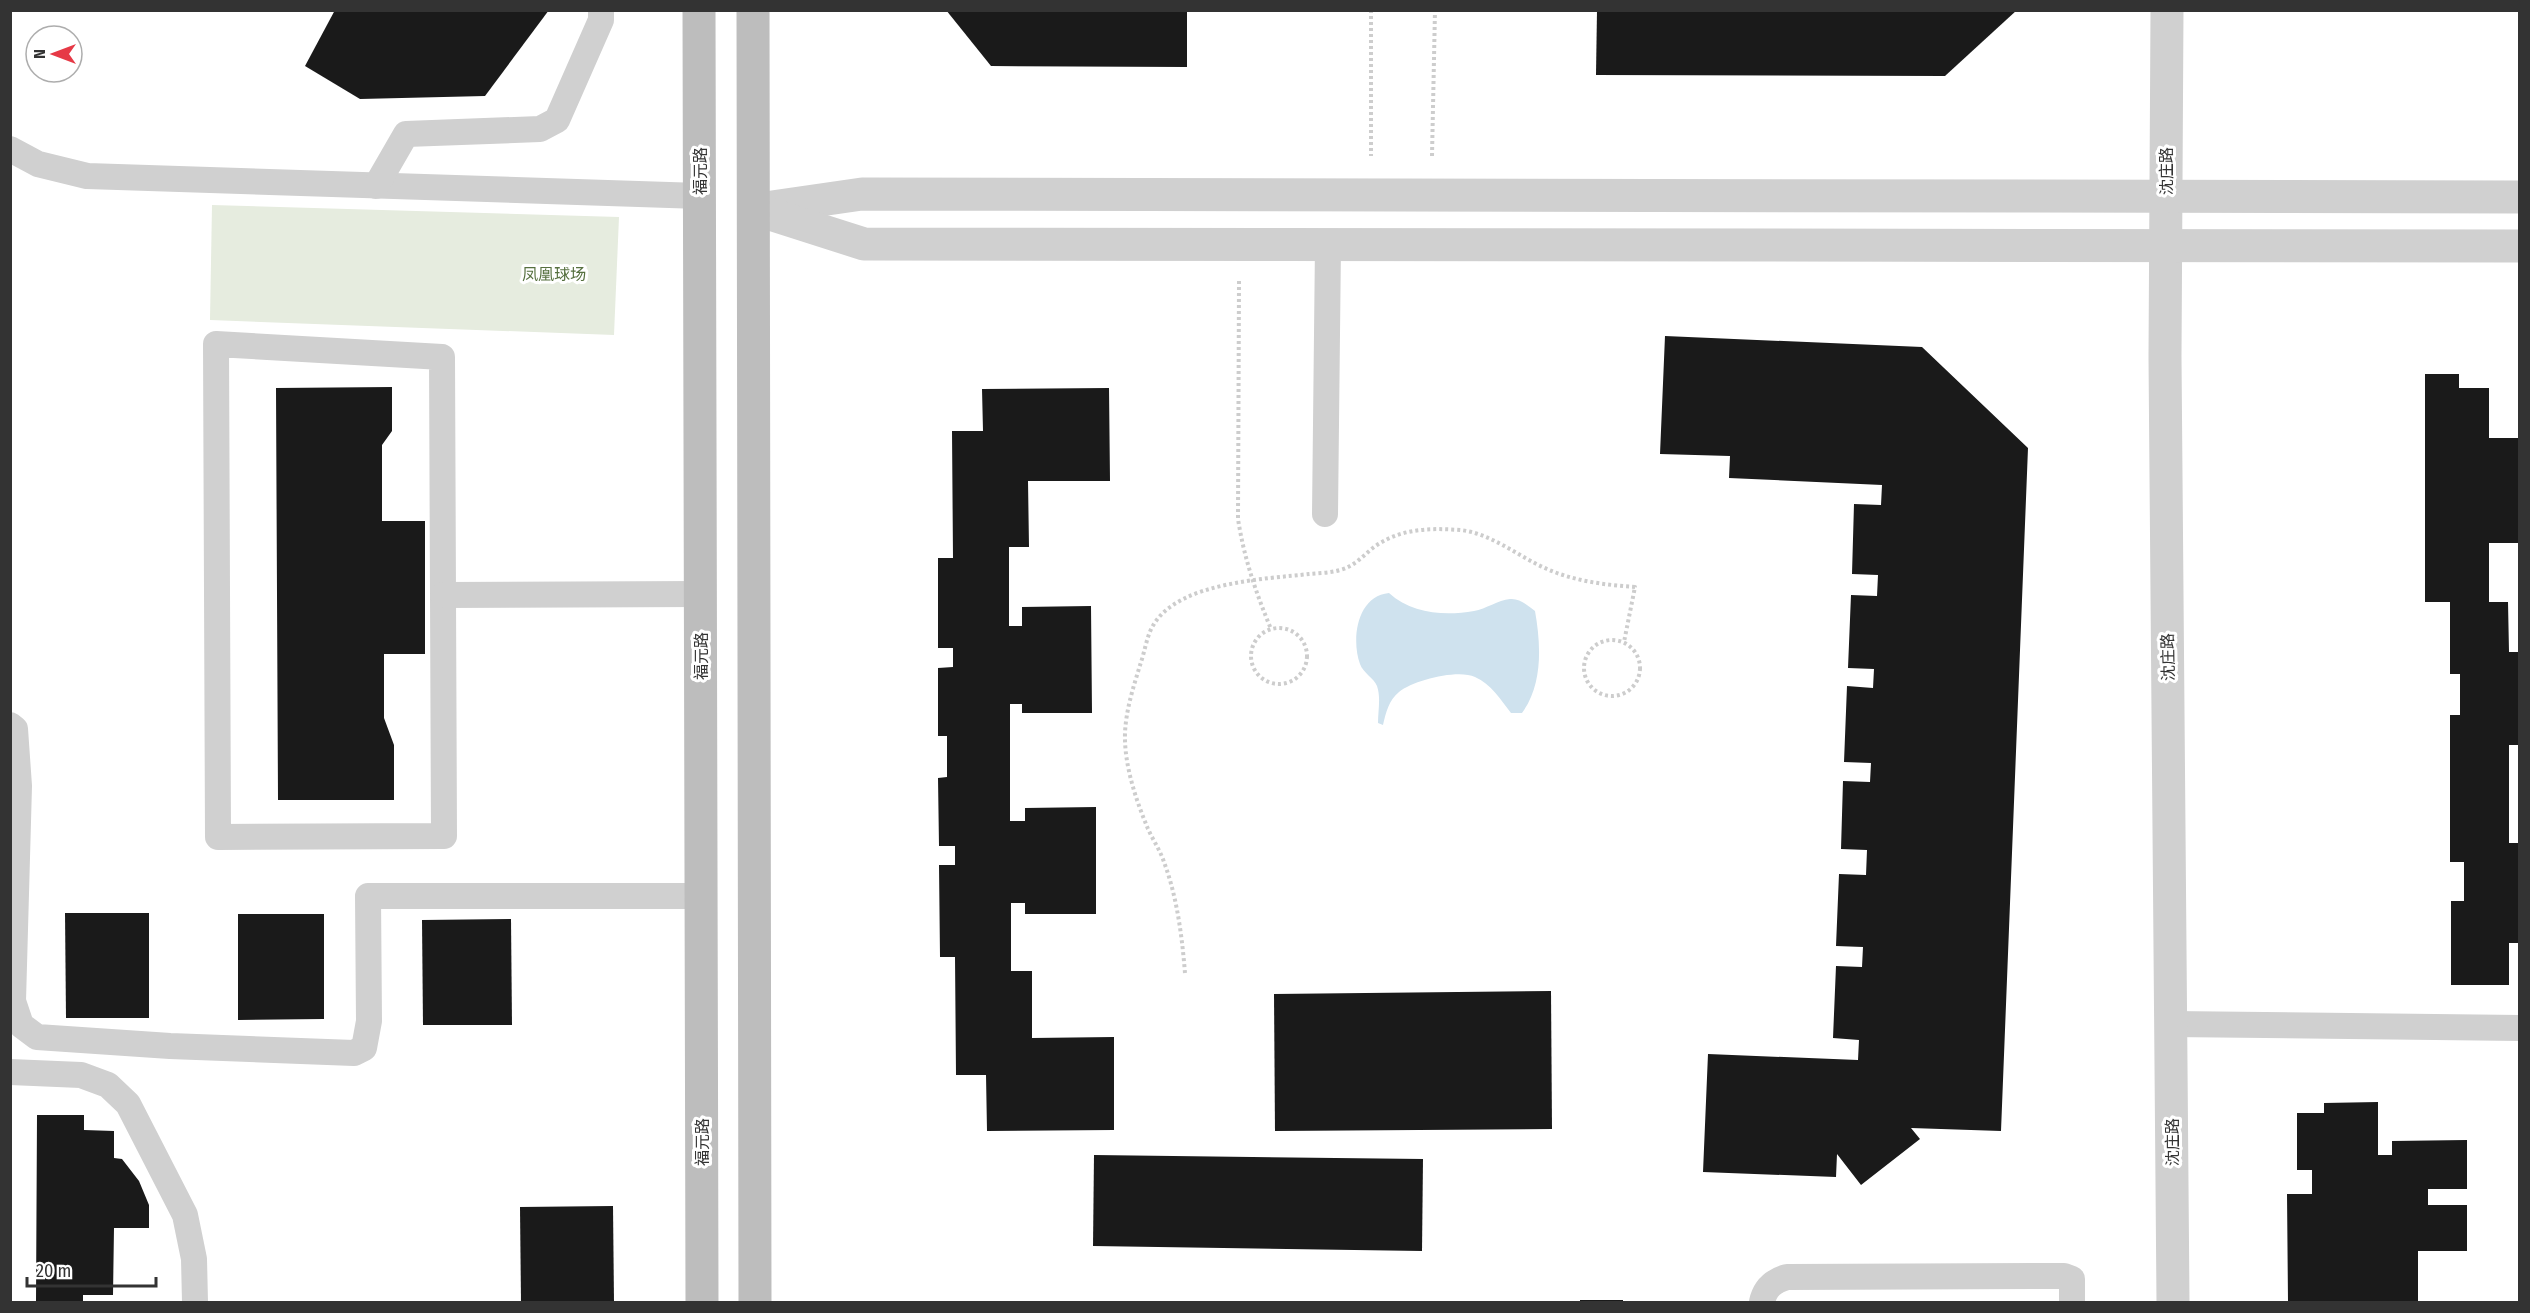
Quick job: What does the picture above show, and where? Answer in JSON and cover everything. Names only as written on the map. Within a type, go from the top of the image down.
[{"type":"main road","name":"福元路","points":[[699,10],[702,1302]]},
{"type":"main road","points":[[753,10],[755,1302]]},
{"type":"street","name":"沈庄路","points":[[2167,10],[2165,246],[2173,1302]]},
{"type":"street","points":[[754,209],[862,194],[2520,197]]},
{"type":"street","points":[[754,209],[864,244],[2520,246]]},
{"type":"lane","points":[[376,186],[406,134],[540,129],[557,120],[601,20],[601,10]]},
{"type":"lane","points":[[10,149],[38,164],[87,176],[700,196]]},
{"type":"lane","points":[[1325,514],[1328,244]]},
{"type":"lane","points":[[216,344],[442,357],[443,595],[444,836],[218,837],[216,344]]},
{"type":"lane","points":[[443,595],[701,594]]},
{"type":"lane","points":[[10,726],[15,729],[19,786],[13,1001],[21,1026],[38,1037],[170,1046],[354,1053],[364,1048],[369,1021],[368,896],[702,896]]},
{"type":"lane","points":[[2171,1024],[2520,1028]]},
{"type":"lane","points":[[10,1072],[81,1075],[108,1085],[128,1104],[185,1215],[194,1259],[195,1302]]},
{"type":"lane","points":[[1762,1302],[1765,1291],[1770,1285],[1776,1280],[1787,1277],[2006,1276],[2064,1276],[2072,1279],[2072,1302]]},
{"type":"path","points":[[1371,10],[1371,196]]},
{"type":"path","points":[[1431,196],[1435,10]]},
{"type":"path","points":[[1239,244],[1238,519],[1242,549],[1271,629]]},
{"type":"path","points":[[1185,973],[1183,939],[1174,897],[1164,861],[1148,830],[1127,759],[1125,733],[1130,699],[1153,625],[1166,610],[1181,600],[1202,592],[1252,580],[1341,570],[1360,560],[1376,545],[1399,534],[1424,529],[1463,531],[1490,540],[1548,569],[1582,580],[1635,587],[1624,642]]},
{"type":"path","points":[[1271,629],[1289,630],[1301,638],[1306,651],[1306,665],[1298,677],[1285,683],[1272,683],[1262,678],[1251,659],[1252,648],[1258,638],[1271,629]]},
{"type":"path","points":[[1610,639],[1624,642],[1635,651],[1641,663],[1640,677],[1633,689],[1621,696],[1606,697],[1596,692],[1588,683],[1584,672],[1585,660],[1599,643],[1610,639]]},
{"type":"green space","name":"凤凰球场","points":[[212,205],[619,217],[614,335],[210,320]]},
{"type":"water","points":[[1389,593],[1408,605],[1429,612],[1474,611],[1510,599],[1520,601],[1535,611],[1539,664],[1534,690],[1522,713],[1511,713],[1481,680],[1458,674],[1415,683],[1399,692],[1390,703],[1383,725],[1378,723],[1378,690],[1376,683],[1360,664],[1356,643],[1357,631],[1363,610],[1378,596]]},
{"type":"building","points":[[335,10],[549,10],[485,96],[360,99],[305,66]]},
{"type":"building","points":[[946,10],[1187,10],[1187,67],[991,66]]},
{"type":"building","points":[[1597,10],[2017,10],[1945,76],[1596,75]]},
{"type":"building","points":[[1665,336],[1922,347],[2028,448],[2001,1131],[1911,1128],[1920,1139],[1861,1185],[1837,1154],[1836,1177],[1703,1172],[1708,1054],[1858,1060],[1859,1040],[1833,1038],[1836,966],[1862,967],[1863,947],[1836,946],[1839,874],[1866,875],[1867,850],[1841,849],[1843,781],[1870,782],[1871,763],[1844,762],[1847,686],[1873,688],[1874,669],[1848,668],[1851,595],[1877,596],[1878,575],[1852,574],[1854,504],[1881,505],[1882,485],[1729,478],[1730,456],[1660,454]]},
{"type":"building","points":[[2425,374],[2459,374],[2459,388],[2489,388],[2489,438],[2520,438],[2520,543],[2489,543],[2489,602],[2508,602],[2509,652],[2520,652],[2520,745],[2509,745],[2509,843],[2520,843],[2520,943],[2509,943],[2509,985],[2451,985],[2451,901],[2464,901],[2464,862],[2450,862],[2450,715],[2460,715],[2460,674],[2450,674],[2450,602],[2425,602]]},
{"type":"building","points":[[392,387],[392,431],[382,445],[382,521],[425,521],[425,654],[384,654],[384,718],[394,745],[394,800],[278,800],[276,388]]},
{"type":"building","points":[[1109,388],[1110,481],[1028,481],[1029,547],[1009,547],[1009,626],[1022,626],[1022,607],[1091,606],[1092,713],[1022,713],[1022,704],[1010,704],[1010,821],[1025,821],[1025,808],[1096,807],[1096,914],[1025,914],[1025,903],[1011,903],[1011,971],[1032,971],[1032,1038],[1114,1037],[1114,1130],[987,1131],[986,1075],[956,1075],[955,957],[940,957],[939,865],[955,865],[955,846],[939,846],[938,778],[947,777],[947,736],[938,736],[938,668],[953,667],[953,648],[938,648],[938,558],[953,558],[952,431],[983,431],[982,389]]},
{"type":"building","points":[[65,913],[149,913],[149,1018],[66,1018]]},
{"type":"building","points":[[238,914],[324,914],[324,1019],[238,1020]]},
{"type":"building","points":[[511,919],[512,1025],[423,1025],[422,920]]},
{"type":"building","points":[[1551,991],[1552,1129],[1275,1131],[1274,994]]},
{"type":"building","points":[[2378,1102],[2378,1155],[2392,1155],[2392,1141],[2467,1140],[2467,1189],[2428,1189],[2428,1205],[2467,1205],[2467,1251],[2418,1251],[2418,1302],[2288,1302],[2287,1194],[2312,1194],[2312,1170],[2297,1170],[2297,1113],[2324,1113],[2324,1103]]},
{"type":"building","points":[[37,1115],[84,1115],[84,1130],[114,1131],[114,1158],[122,1159],[139,1181],[149,1205],[149,1228],[114,1228],[113,1295],[83,1295],[83,1302],[36,1302]]},
{"type":"building","points":[[1094,1155],[1423,1159],[1422,1251],[1093,1246]]},
{"type":"building","points":[[613,1206],[614,1302],[521,1302],[520,1207]]},
{"type":"building","points":[[1580,1300],[1623,1300],[1623,1302],[1580,1302]]}]
